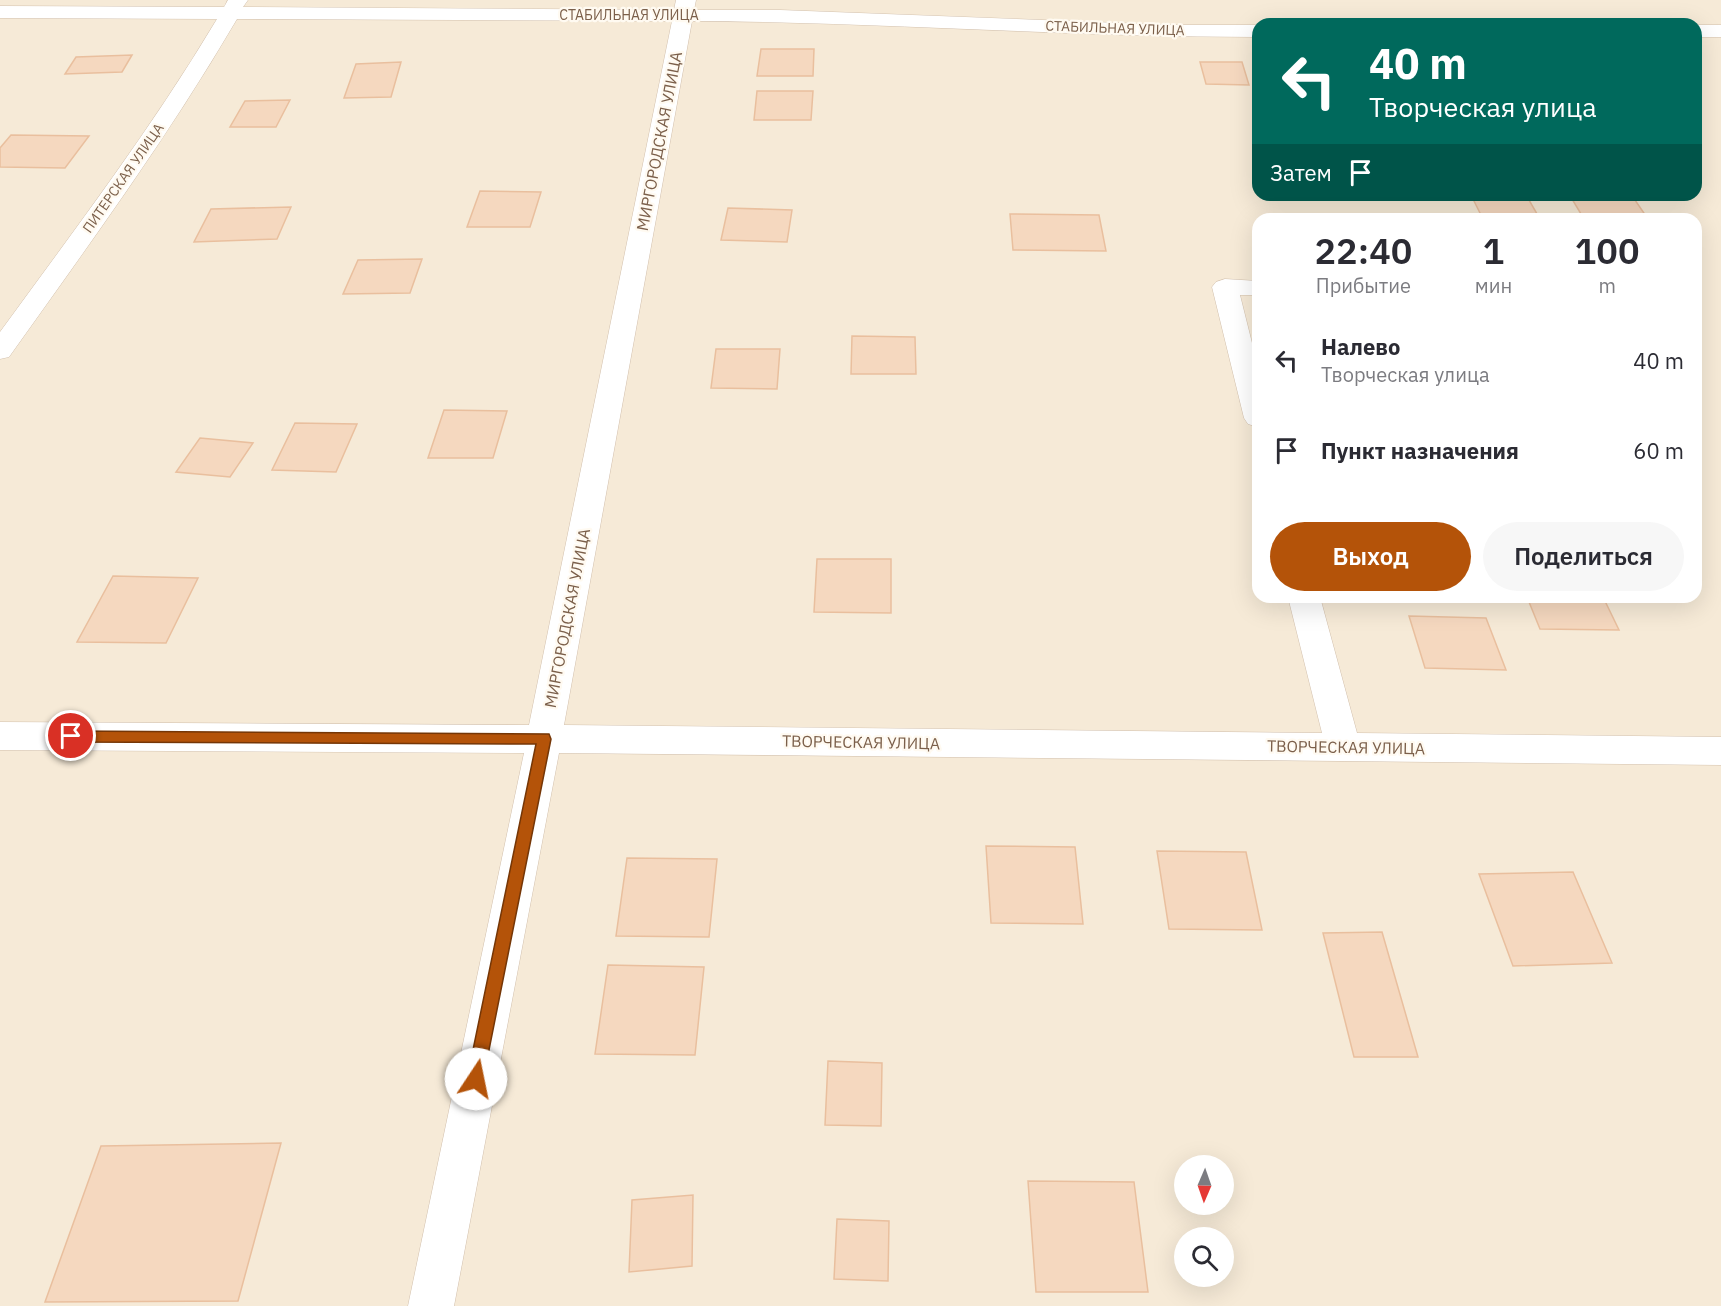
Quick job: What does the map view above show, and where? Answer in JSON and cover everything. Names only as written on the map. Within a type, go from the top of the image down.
[{"type":"street","name":"СТАБИЛЬНАЯ УЛИЦА","points":[[0,12],[232,7],[684,8],[1172,31],[1252,31]]},
{"type":"street","name":"ПИТЕРСКАЯ УЛИЦА","points":[[0,351],[143,152],[192,78],[232,7]]},
{"type":"street","name":"МИРГОРОДСКАЯ УЛИЦА","points":[[431,1306],[544,739],[684,8]]},
{"type":"street","points":[[1702,31],[1721,31]]},
{"type":"street","points":[[1252,288],[1225,287],[1252,394]]},
{"type":"street","points":[[1307,603],[1343,747]]},
{"type":"street","name":"ТВОРЧЕСКАЯ УЛИЦА","points":[[0,736],[1721,751]]},
{"type":"shaded area","points":[[0,0],[1721,0],[1721,1306],[0,1306]]},
{"type":"building","points":[[761,49],[814,49],[813,76],[757,76]]},
{"type":"building","points":[[132,55],[122,72],[65,74],[76,57]]},
{"type":"building","points":[[401,62],[391,97],[344,98],[356,64]]},
{"type":"building","points":[[1200,62],[1242,62],[1249,85],[1206,84]]},
{"type":"building","points":[[757,91],[813,91],[811,120],[754,120]]},
{"type":"building","points":[[290,100],[276,127],[230,127],[245,101]]},
{"type":"building","points":[[11,135],[89,136],[65,168],[0,167],[0,148]]},
{"type":"building","points":[[480,191],[541,192],[530,227],[467,227]]},
{"type":"building","points":[[1474,201],[1530,201],[1537,213],[1480,213]]},
{"type":"building","points":[[1573,201],[1636,201],[1644,213],[1580,213]]},
{"type":"building","points":[[291,207],[277,239],[194,242],[211,209]]},
{"type":"building","points":[[728,208],[792,210],[787,242],[721,240]]},
{"type":"building","points":[[1010,214],[1099,215],[1106,251],[1013,250]]},
{"type":"building","points":[[422,259],[410,293],[343,294],[358,260]]},
{"type":"building","points":[[852,336],[915,337],[916,374],[851,374]]},
{"type":"building","points":[[716,349],[780,349],[777,389],[711,388]]},
{"type":"building","points":[[444,410],[507,411],[493,458],[428,458]]},
{"type":"building","points":[[295,423],[357,424],[336,472],[272,470]]},
{"type":"building","points":[[200,438],[253,443],[230,477],[176,472]]},
{"type":"building","points":[[817,559],[891,559],[891,613],[814,612]]},
{"type":"building","points":[[113,576],[198,578],[166,643],[77,642]]},
{"type":"building","points":[[1529,603],[1606,603],[1619,630],[1540,629]]},
{"type":"building","points":[[1409,616],[1486,618],[1506,670],[1425,668]]},
{"type":"building","points":[[986,846],[1075,847],[1083,924],[991,923]]},
{"type":"building","points":[[1157,851],[1246,852],[1262,930],[1169,929]]},
{"type":"building","points":[[627,858],[717,859],[709,937],[616,936]]},
{"type":"building","points":[[1573,872],[1612,963],[1513,966],[1479,874]]},
{"type":"building","points":[[1382,932],[1418,1057],[1354,1057],[1323,933]]},
{"type":"building","points":[[608,965],[704,967],[695,1055],[595,1054]]},
{"type":"building","points":[[828,1061],[882,1063],[881,1126],[825,1125]]},
{"type":"building","points":[[281,1143],[238,1301],[45,1302],[101,1146]]},
{"type":"building","points":[[1028,1181],[1134,1182],[1148,1292],[1036,1292]]},
{"type":"building","points":[[693,1195],[692,1266],[629,1272],[632,1200]]},
{"type":"building","points":[[837,1219],[889,1221],[888,1281],[834,1279]]},
{"type":"route","points":[[71,736],[544,739],[476,1079]]}]
